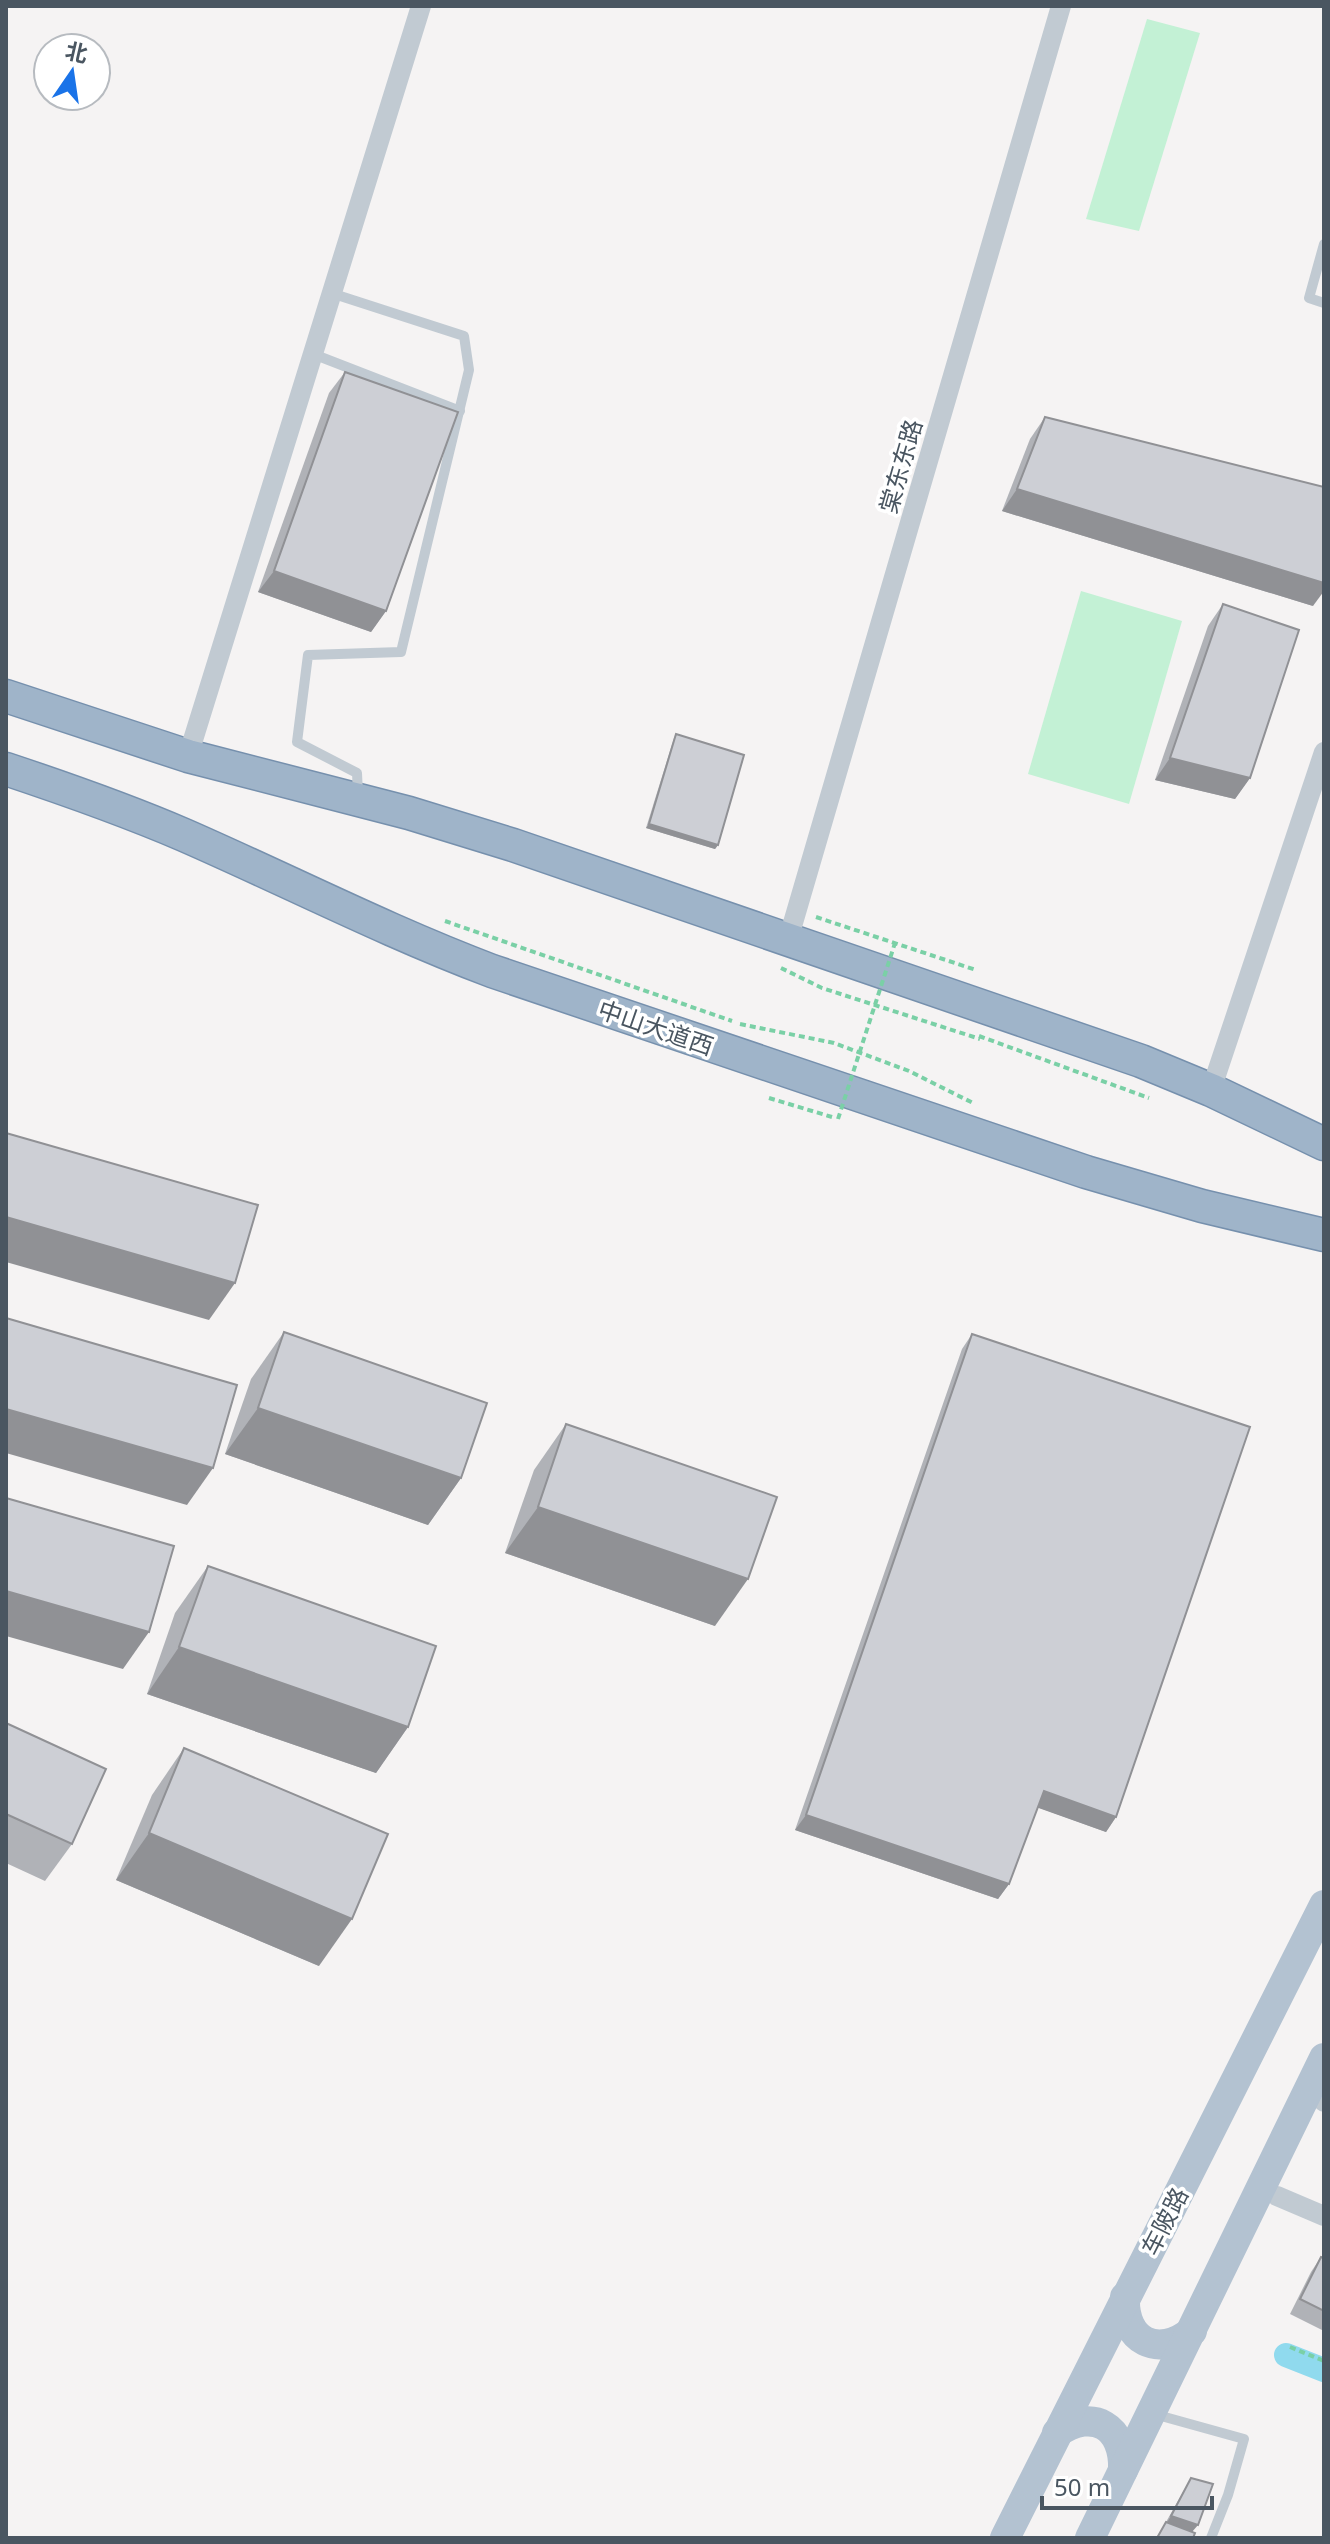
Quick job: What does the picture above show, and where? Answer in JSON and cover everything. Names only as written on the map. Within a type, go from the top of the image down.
[{"type":"highway","points":[[6,696],[188,756],[358,800],[513,845],[782,953],[1141,1061],[1211,1090],[1324,1144]]},
{"type":"highway","name":"中山大道西","points":[[6,769],[183,835],[355,915],[492,971],[1086,1172],[1190,1203],[1324,1235]]},
{"type":"main road","name":"车陂路","points":[[1005,2538],[1324,1905]]},
{"type":"main road","points":[[1090,2538],[1324,2058]]},
{"type":"main road","points":[[1125,2297],[1127,2323],[1145,2342],[1169,2345],[1192,2331]]},
{"type":"main road","points":[[1057,2433],[1080,2421],[1104,2424],[1120,2443],[1124,2455],[1123,2470]]},
{"type":"street","points":[[188,756],[421,6]]},
{"type":"street","name":"棠东东路","points":[[782,953],[1061,6]]},
{"type":"street","points":[[1211,1090],[1324,752]]},
{"type":"street","points":[[1277,2196],[1324,2216]]},
{"type":"lane","points":[[1324,244],[1309,298],[1324,303]]},
{"type":"lane","points":[[331,293],[464,336],[469,370],[401,652],[308,655],[297,742],[357,773],[358,800]]},
{"type":"lane","points":[[313,354],[460,411]]},
{"type":"lane","points":[[1151,2413],[1244,2439],[1228,2495],[1211,2538]]},
{"type":"path","points":[[816,917],[976,970]]},
{"type":"path","points":[[438,918],[780,1039]]},
{"type":"path","points":[[769,1098],[838,1119],[895,943]]},
{"type":"path","points":[[782,953],[822,988],[990,1041],[1149,1098]]},
{"type":"path","points":[[740,1024],[834,1043],[878,1058],[979,1106]]},
{"type":"path","points":[[955,1025],[990,1041]]},
{"type":"path","points":[[1290,2347],[1324,2361]]},
{"type":"green space","points":[[1147,19],[1200,33],[1139,231],[1086,219]]},
{"type":"green space","points":[[1081,591],[1182,621],[1129,804],[1028,774]]},
{"type":"building","points":[[345,372],[458,412],[386,611],[274,571]]},
{"type":"building","points":[[1045,417],[1324,487],[1324,583],[1017,489]]},
{"type":"building","points":[[1223,604],[1299,630],[1250,778],[1170,758]]},
{"type":"building","points":[[676,734],[744,755],[718,845],[649,824]]},
{"type":"building","points":[[6,1133],[258,1205],[235,1283],[6,1217]]},
{"type":"building","points":[[6,1318],[237,1385],[213,1468],[6,1409]]},
{"type":"building","points":[[284,1332],[487,1403],[461,1478],[258,1408]]},
{"type":"building","points":[[972,1334],[1250,1427],[1116,1817],[1044,1791],[1009,1884],[806,1815]]},
{"type":"building","points":[[566,1424],[777,1497],[748,1579],[538,1507]]},
{"type":"building","points":[[6,1498],[174,1546],[149,1632],[6,1591]]},
{"type":"building","points":[[208,1566],[436,1646],[408,1727],[179,1647]]},
{"type":"building","points":[[6,1723],[106,1769],[72,1844],[6,1814]]},
{"type":"building","points":[[184,1748],[388,1834],[352,1919],[149,1833]]},
{"type":"building","points":[[1321,2257],[1324,2258],[1324,2311],[1300,2299]]},
{"type":"building","points":[[1191,2478],[1213,2484],[1198,2525],[1171,2516]]},
{"type":"building","points":[[1166,2522],[1195,2533],[1193,2538],[1157,2538]]},
{"type":"waterway","points":[[1286,2355],[1324,2370]]}]
